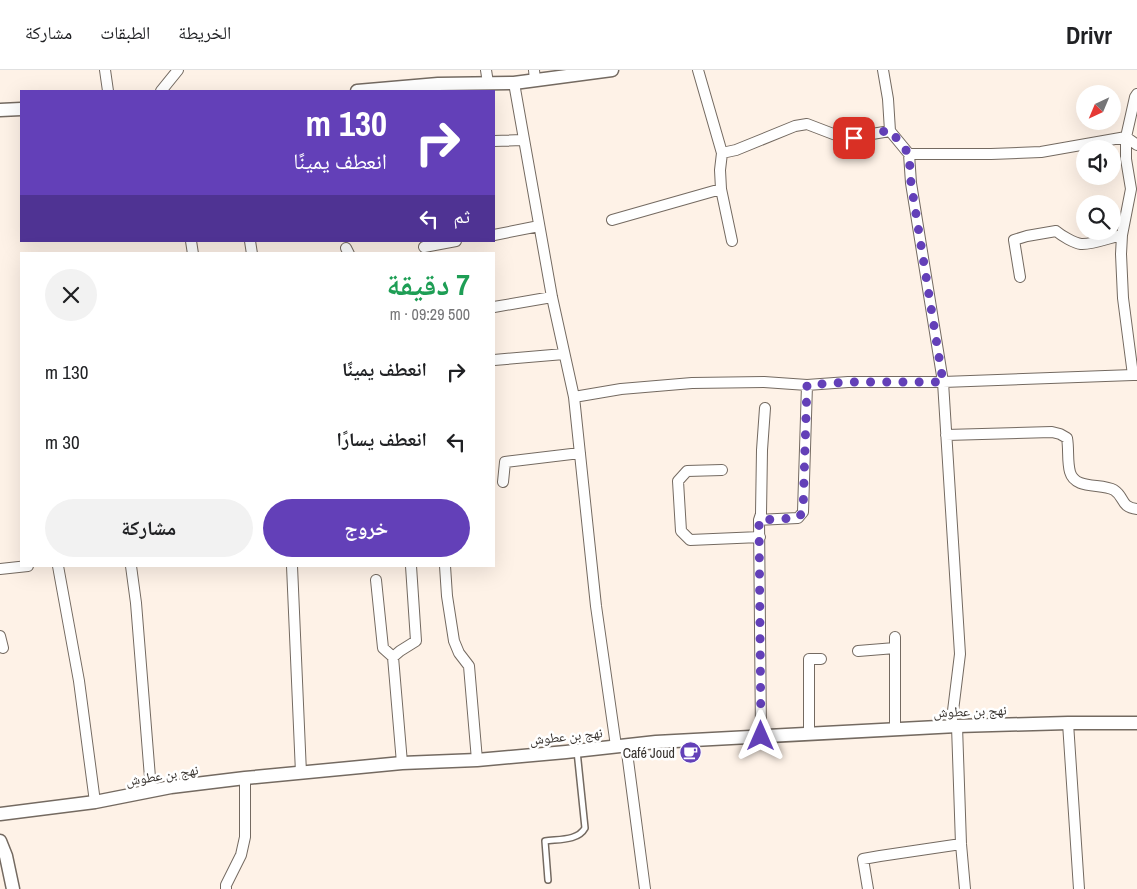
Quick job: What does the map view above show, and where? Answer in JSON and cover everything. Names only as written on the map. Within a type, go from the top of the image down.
[{"type":"street","points":[[105,70],[108,90]]},
{"type":"street","points":[[162,90],[178,70]]},
{"type":"street","points":[[383,90],[435,88],[487,76],[514,83],[534,75],[612,70]]},
{"type":"street","points":[[698,70],[722,153],[720,170],[721,189],[732,241]]},
{"type":"street","points":[[883,70],[888,99],[890,130],[909,154],[911,183],[943,382],[960,654],[954,726],[965,889]]},
{"type":"street","points":[[514,83],[552,296],[574,397],[596,606],[645,889]]},
{"type":"street","points":[[574,397],[621,389],[692,383],[764,382],[807,385],[848,382],[943,382],[1135,375],[1123,298],[1121,254],[1122,235],[1131,190],[1126,159],[1126,137],[1137,94]]},
{"type":"street","points":[[0,110],[20,109]]},
{"type":"street","points":[[722,153],[736,150],[795,126],[807,124],[841,137],[854,138],[890,130]]},
{"type":"street","points":[[909,154],[1041,152],[1126,137],[1137,144]]},
{"type":"street","points":[[495,141],[523,140]]},
{"type":"street","points":[[612,220],[721,189]]},
{"type":"street","points":[[495,234],[539,226]]},
{"type":"street","points":[[1020,277],[1014,240],[1056,231],[1080,244],[1087,244],[1122,235]]},
{"type":"street","points":[[424,247],[451,242]]},
{"type":"street","points":[[495,307],[552,296]]},
{"type":"street","points":[[495,360],[564,354]]},
{"type":"street","points":[[759,520],[798,518],[803,512],[807,385]]},
{"type":"street","points":[[761,736],[759,520],[761,514],[765,408]]},
{"type":"street","points":[[946,435],[1052,432],[1060,434],[1067,438],[1069,471],[1072,478],[1079,483],[1116,491],[1126,506],[1137,509]]},
{"type":"street","points":[[503,482],[505,462],[580,453]]},
{"type":"street","points":[[722,470],[687,471],[678,481],[680,532],[690,540],[760,537]]},
{"type":"street","points":[[0,569],[20,567]]},
{"type":"street","points":[[58,567],[79,681],[95,802]]},
{"type":"street","points":[[130,567],[136,603],[151,790]]},
{"type":"street","points":[[292,567],[301,773]]},
{"type":"street","points":[[393,657],[416,641],[411,567]]},
{"type":"street","points":[[445,567],[447,596],[454,641],[459,653],[469,666],[477,760]]},
{"type":"street","points":[[376,580],[383,648],[393,657],[402,763]]},
{"type":"street","points":[[0,636],[3,648]]},
{"type":"street","points":[[858,651],[895,642],[895,730]]},
{"type":"street","points":[[809,734],[809,659],[821,659]]},
{"type":"street","points":[[1068,722],[1079,889]]},
{"type":"street","name":"نهج بن عطوش","points":[[0,814],[95,802],[151,790],[245,778],[402,763],[477,760],[656,742],[954,726],[1068,722],[1137,723]]},
{"type":"street","points":[[226,889],[241,855],[245,837],[245,778]]},
{"type":"street","points":[[0,841],[6,856],[14,889]]},
{"type":"street","points":[[868,889],[863,860],[961,844]]},
{"type":"lane","points":[[548,880],[545,842],[577,836],[585,828],[577,751]]},
{"type":"place","name":"Café Joud","points":[[691,753]]},
{"type":"route","points":[[761,736],[759,520],[798,518],[803,512],[807,385],[848,382],[943,382],[911,183],[909,154],[890,130],[854,138]]}]
